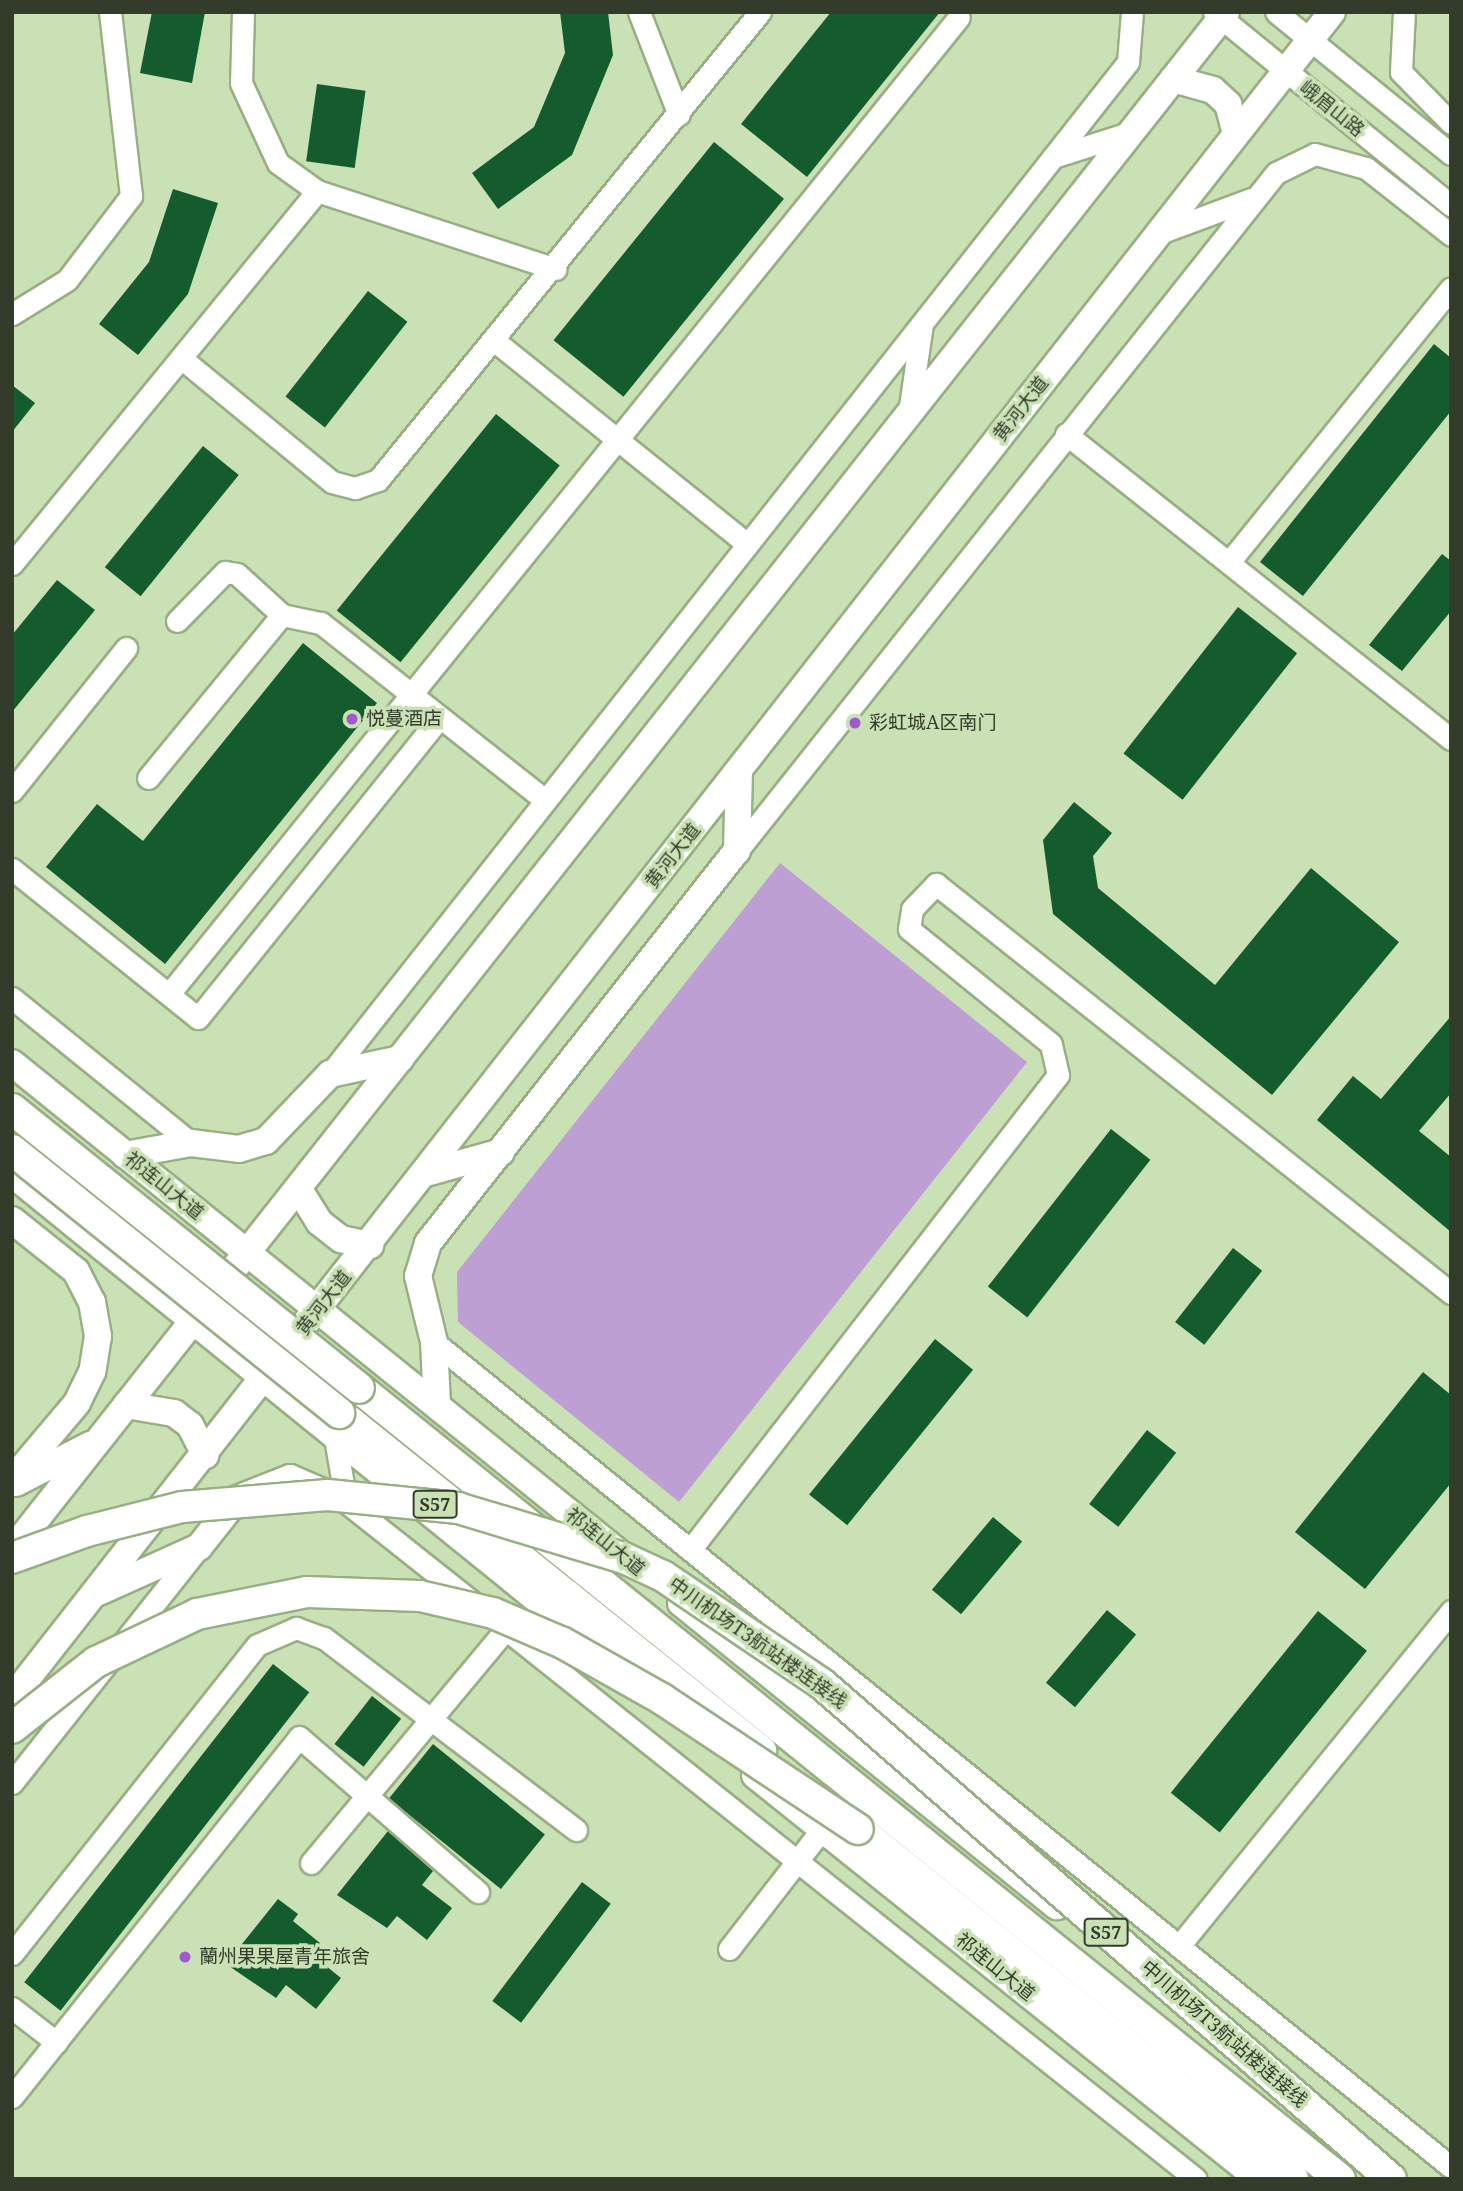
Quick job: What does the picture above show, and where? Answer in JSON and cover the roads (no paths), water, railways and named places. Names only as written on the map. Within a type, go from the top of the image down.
[{"type":"highway","points":[[12,1109],[1340,2179]]},
{"type":"highway","points":[[12,1150],[1293,2179]]},
{"type":"highway","name":"中川机场T3航站楼连接线","points":[[12,1558],[87,1531],[182,1507],[328,1495],[458,1507],[624,1558],[663,1576],[822,1685],[1393,2179]]},
{"type":"highway","points":[[12,1728],[96,1662],[198,1614],[307,1592],[420,1596],[493,1614],[563,1643],[662,1699],[858,1829]]},
{"type":"main road","name":"黄河大道","points":[[12,1698],[264,1381],[1332,12]]},
{"type":"main road","points":[[12,1550],[1132,132],[1221,14]]},
{"type":"main road","points":[[1173,79],[1213,90],[1228,104],[1236,133]]},
{"type":"main road","points":[[437,1405],[434,1342],[418,1276],[428,1243],[737,851],[738,771]]},
{"type":"main road","points":[[125,1154],[191,1143],[239,1149],[266,1141],[330,1074],[400,1059]]},
{"type":"main road","name":"祁连山大道","points":[[12,1063],[1393,2179]]},
{"type":"main road","points":[[426,1173],[501,1152]]},
{"type":"main road","name":"祁连山大道","points":[[12,1174],[264,1381],[1259,2179]]},
{"type":"main road","points":[[298,1188],[319,1222],[341,1239],[370,1245]]},
{"type":"main road","points":[[12,1220],[76,1271],[92,1302],[98,1336],[92,1371],[77,1403],[12,1482]]},
{"type":"main road","points":[[127,1405],[174,1413],[190,1425],[205,1455]]},
{"type":"main road","points":[[12,1482],[98,1441]]},
{"type":"main road","points":[[96,1593],[199,1547],[237,1499],[290,1478],[346,1502]]},
{"type":"street","points":[[12,314],[66,280],[131,196],[110,12]]},
{"type":"street","points":[[243,12],[241,83],[278,163],[317,191],[556,269]]},
{"type":"street","points":[[639,12],[679,115]]},
{"type":"street","points":[[181,358],[332,482],[355,488],[378,480],[395,464],[556,269],[760,12]]},
{"type":"street","points":[[330,1074],[1128,62],[1132,12]]},
{"type":"street","name":"峨眉山路","points":[[1276,12],[1451,154]]},
{"type":"street","points":[[1404,12],[1401,72],[1451,123]]},
{"type":"street","name":"峨眉山路","points":[[1221,14],[1284,71],[1451,205]]},
{"type":"street","points":[[169,994],[959,17]]},
{"type":"street","points":[[1053,157],[1132,132]]},
{"type":"street","points":[[737,851],[1251,199],[1276,173],[1315,155],[1366,168],[1451,235]]},
{"type":"street","points":[[12,564],[317,191]]},
{"type":"street","points":[[1157,234],[1251,199]]},
{"type":"street","points":[[1230,561],[1451,288]]},
{"type":"street","points":[[909,414],[922,322]]},
{"type":"street","points":[[495,342],[747,544]]},
{"type":"street","points":[[1066,433],[1451,739]]},
{"type":"street","points":[[177,621],[225,572],[237,574],[282,615],[321,623],[545,800]]},
{"type":"street","points":[[148,778],[282,615]]},
{"type":"street","points":[[12,791],[126,648]]},
{"type":"street","points":[[12,869],[198,1018],[440,716]]},
{"type":"street","points":[[690,1550],[1058,1074],[1051,1044],[909,929],[912,909],[936,884],[1451,1293]]},
{"type":"street","points":[[12,998],[191,1143]]},
{"type":"street","points":[[434,1342],[1451,2167]]},
{"type":"street","points":[[335,1438],[346,1502],[798,1859],[1196,2179]]},
{"type":"street","points":[[12,1783],[199,1547]]},
{"type":"street","points":[[1179,1946],[1451,1611]]},
{"type":"street","points":[[12,1954],[257,1645],[296,1628],[310,1632],[431,1719],[576,1830]]},
{"type":"street","points":[[311,1863],[506,1629]]},
{"type":"street","points":[[12,2096],[299,1737],[478,1892]]},
{"type":"street","points":[[729,1949],[822,1829]]},
{"type":"street","points":[[12,2008],[56,2042]]},
{"type":"place","name":"悦蔓酒店","points":[[352,719]]},
{"type":"place","name":"彩虹城A区南门","points":[[855,723]]},
{"type":"place","name":"蘭州果果屋青年旅舍","points":[[185,1957]]}]
